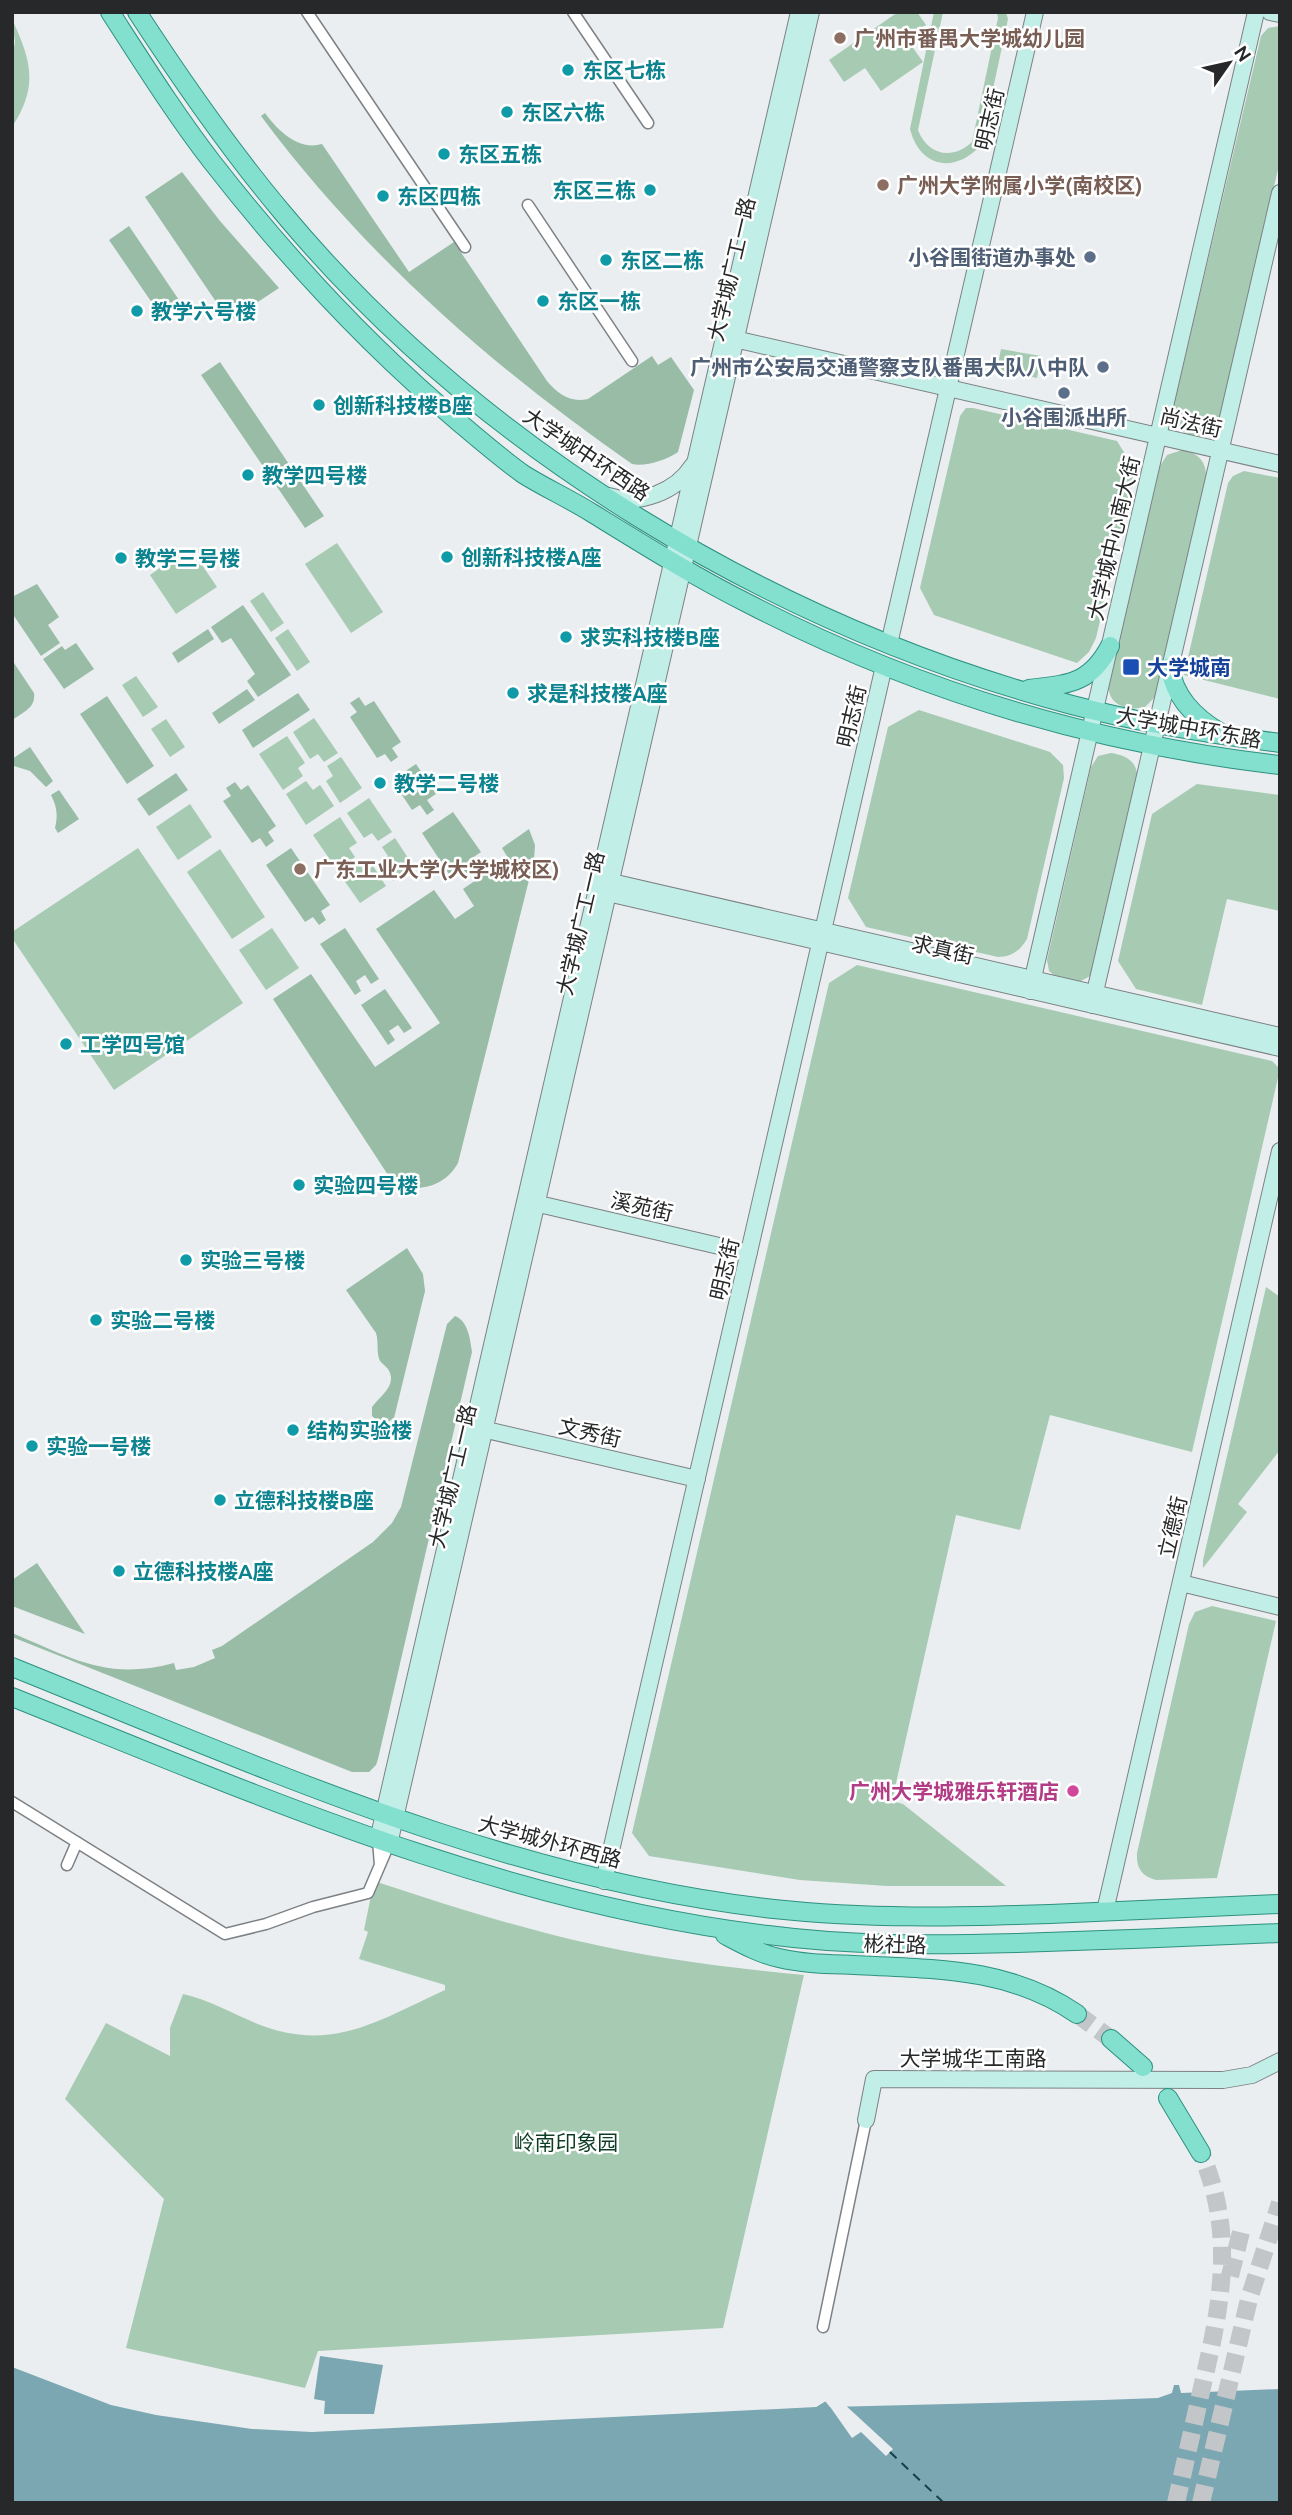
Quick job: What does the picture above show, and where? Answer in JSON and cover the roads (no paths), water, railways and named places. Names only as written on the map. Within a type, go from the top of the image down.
[{"type":"main road","points":[[110,12],[180,118],[272,236],[339,310],[464,427],[524,474],[678,566],[806,632],[884,666],[980,701],[1090,732]]},
{"type":"main road","name":"大学城中环西路","points":[[137,12],[244,165],[319,254],[456,387],[571,474],[683,543],[784,597],[889,644],[1020,690],[1157,724]]},
{"type":"main road","points":[[1020,690],[1066,684],[1081,679],[1097,667],[1110,646]]},
{"type":"main road","points":[[1170,667],[1177,692],[1187,706],[1206,723],[1227,736]]},
{"type":"main road","name":"大学城中环东路","points":[[1157,724],[1280,743]]},
{"type":"main road","name":"大学城中环东路","points":[[1090,732],[1152,746],[1280,765]]},
{"type":"main road","name":"大学城外环西路","points":[[12,1667],[389,1816],[604,1881],[745,1905],[845,1916],[935,1918],[1280,1904]]},
{"type":"main road","points":[[12,1697],[383,1842],[586,1903],[709,1927],[770,1936],[899,1945],[1280,1933]]},
{"type":"main road","points":[[450,1864],[443,1858],[443,1846],[449,1840],[458,1839]]},
{"type":"main road","name":"彬社路","points":[[709,1927],[755,1950],[782,1959],[823,1964],[952,1969],[979,1974],[1031,1990],[1077,2014]]},
{"type":"main road","points":[[1111,2039],[1143,2067]]},
{"type":"main road","points":[[1168,2098],[1201,2153]]},
{"type":"street","points":[[307,12],[465,247]]},
{"type":"street","points":[[573,12],[648,123]]},
{"type":"street","name":"大学城广工一路","points":[[383,1842],[730,338],[799,12]]},
{"type":"street","name":"大学城广工一路","points":[[683,543],[696,460],[730,338],[811,12]]},
{"type":"street","name":"明志街","points":[[889,644],[1035,12]]},
{"type":"street","name":"大学城中心南大街","points":[[1031,985],[1256,12]]},
{"type":"street","points":[[1270,12],[1280,14]]},
{"type":"street","points":[[1093,999],[1280,193]]},
{"type":"street","points":[[528,205],[632,361]]},
{"type":"street","name":"尚法街","points":[[730,338],[1280,464]]},
{"type":"street","points":[[606,495],[629,501],[659,493],[682,478],[696,460]]},
{"type":"street","name":"明志街","points":[[604,1881],[884,666]]},
{"type":"street","name":"求真街","points":[[604,886],[1093,999],[1280,1036]]},
{"type":"street","name":"求真街","points":[[1093,999],[1280,1048]]},
{"type":"street","name":"立德街","points":[[1105,1911],[1280,1151]]},
{"type":"street","name":"溪苑街","points":[[531,1202],[749,1253]]},
{"type":"street","name":"文秀街","points":[[479,1428],[697,1479]]},
{"type":"street","points":[[1181,1583],[1280,1607]]},
{"type":"street","points":[[12,1802],[225,1934],[368,1893],[380,1865],[383,1842]]},
{"type":"street","points":[[66,1865],[77,1842]]},
{"type":"street","name":"大学城华工南路","points":[[822,2327],[874,2079],[1223,2080],[1252,2075],[1280,2061]]},
{"type":"water","points":[[320,2356],[383,2365],[374,2414],[324,2414],[325,2401],[314,2399]]},
{"type":"water","points":[[12,2367],[111,2405],[156,2415],[252,2429],[312,2432],[816,2407],[825,2401],[830,2407],[1158,2398],[1172,2393],[1174,2385],[1179,2385],[1181,2393],[1280,2389],[1280,2503],[12,2503]]},
{"type":"tunnel","points":[[1077,2014],[1111,2039]]},
{"type":"tunnel","points":[[1176,2503],[1210,2353],[1220,2295],[1222,2239],[1212,2182],[1201,2153]]},
{"type":"tunnel","points":[[1201,2503],[1249,2299],[1280,2203]]},
{"type":"tunnel","points":[[1230,2276],[1241,2232]]},
{"type":"place","name":"广州市番禺大学城幼儿园","points":[[840,38]]},
{"type":"place","name":"东区七栋","points":[[568,70]]},
{"type":"place","name":"东区六栋","points":[[507,112]]},
{"type":"place","name":"东区五栋","points":[[444,154]]},
{"type":"place","name":"广州大学附属小学(南校区)","points":[[883,185]]},
{"type":"place","name":"东区三栋","points":[[650,190]]},
{"type":"place","name":"东区四栋","points":[[383,196]]},
{"type":"place","name":"小谷围街道办事处","points":[[1090,257]]},
{"type":"place","name":"东区二栋","points":[[606,260]]},
{"type":"place","name":"东区一栋","points":[[543,301]]},
{"type":"place","name":"教学六号楼","points":[[137,311]]},
{"type":"place","name":"广州市公安局交通警察支队番禺大队八中队","points":[[1103,367]]},
{"type":"place","name":"小谷围派出所","points":[[1064,393]]},
{"type":"place","name":"创新科技楼B座","points":[[319,405]]},
{"type":"place","name":"教学四号楼","points":[[248,475]]},
{"type":"place","name":"创新科技楼A座","points":[[447,557]]},
{"type":"place","name":"教学三号楼","points":[[121,558]]},
{"type":"place","name":"求实科技楼B座","points":[[566,637]]},
{"type":"place","name":"大学城南","points":[[1131,667]]},
{"type":"place","name":"求是科技楼A座","points":[[513,693]]},
{"type":"place","name":"教学二号楼","points":[[380,783]]},
{"type":"place","name":"广东工业大学(大学城校区)","points":[[300,869]]},
{"type":"place","name":"工学四号馆","points":[[66,1044]]},
{"type":"place","name":"实验四号楼","points":[[299,1185]]},
{"type":"place","name":"实验三号楼","points":[[186,1260]]},
{"type":"place","name":"实验二号楼","points":[[96,1320]]},
{"type":"place","name":"结构实验楼","points":[[293,1430]]},
{"type":"place","name":"实验一号楼","points":[[32,1446]]},
{"type":"place","name":"立德科技楼B座","points":[[220,1500]]},
{"type":"place","name":"立德科技楼A座","points":[[119,1571]]},
{"type":"place","name":"广州大学城雅乐轩酒店","points":[[1073,1791]]},
{"type":"park label","name":"岭南印象园","points":[[566,2142]]}]
